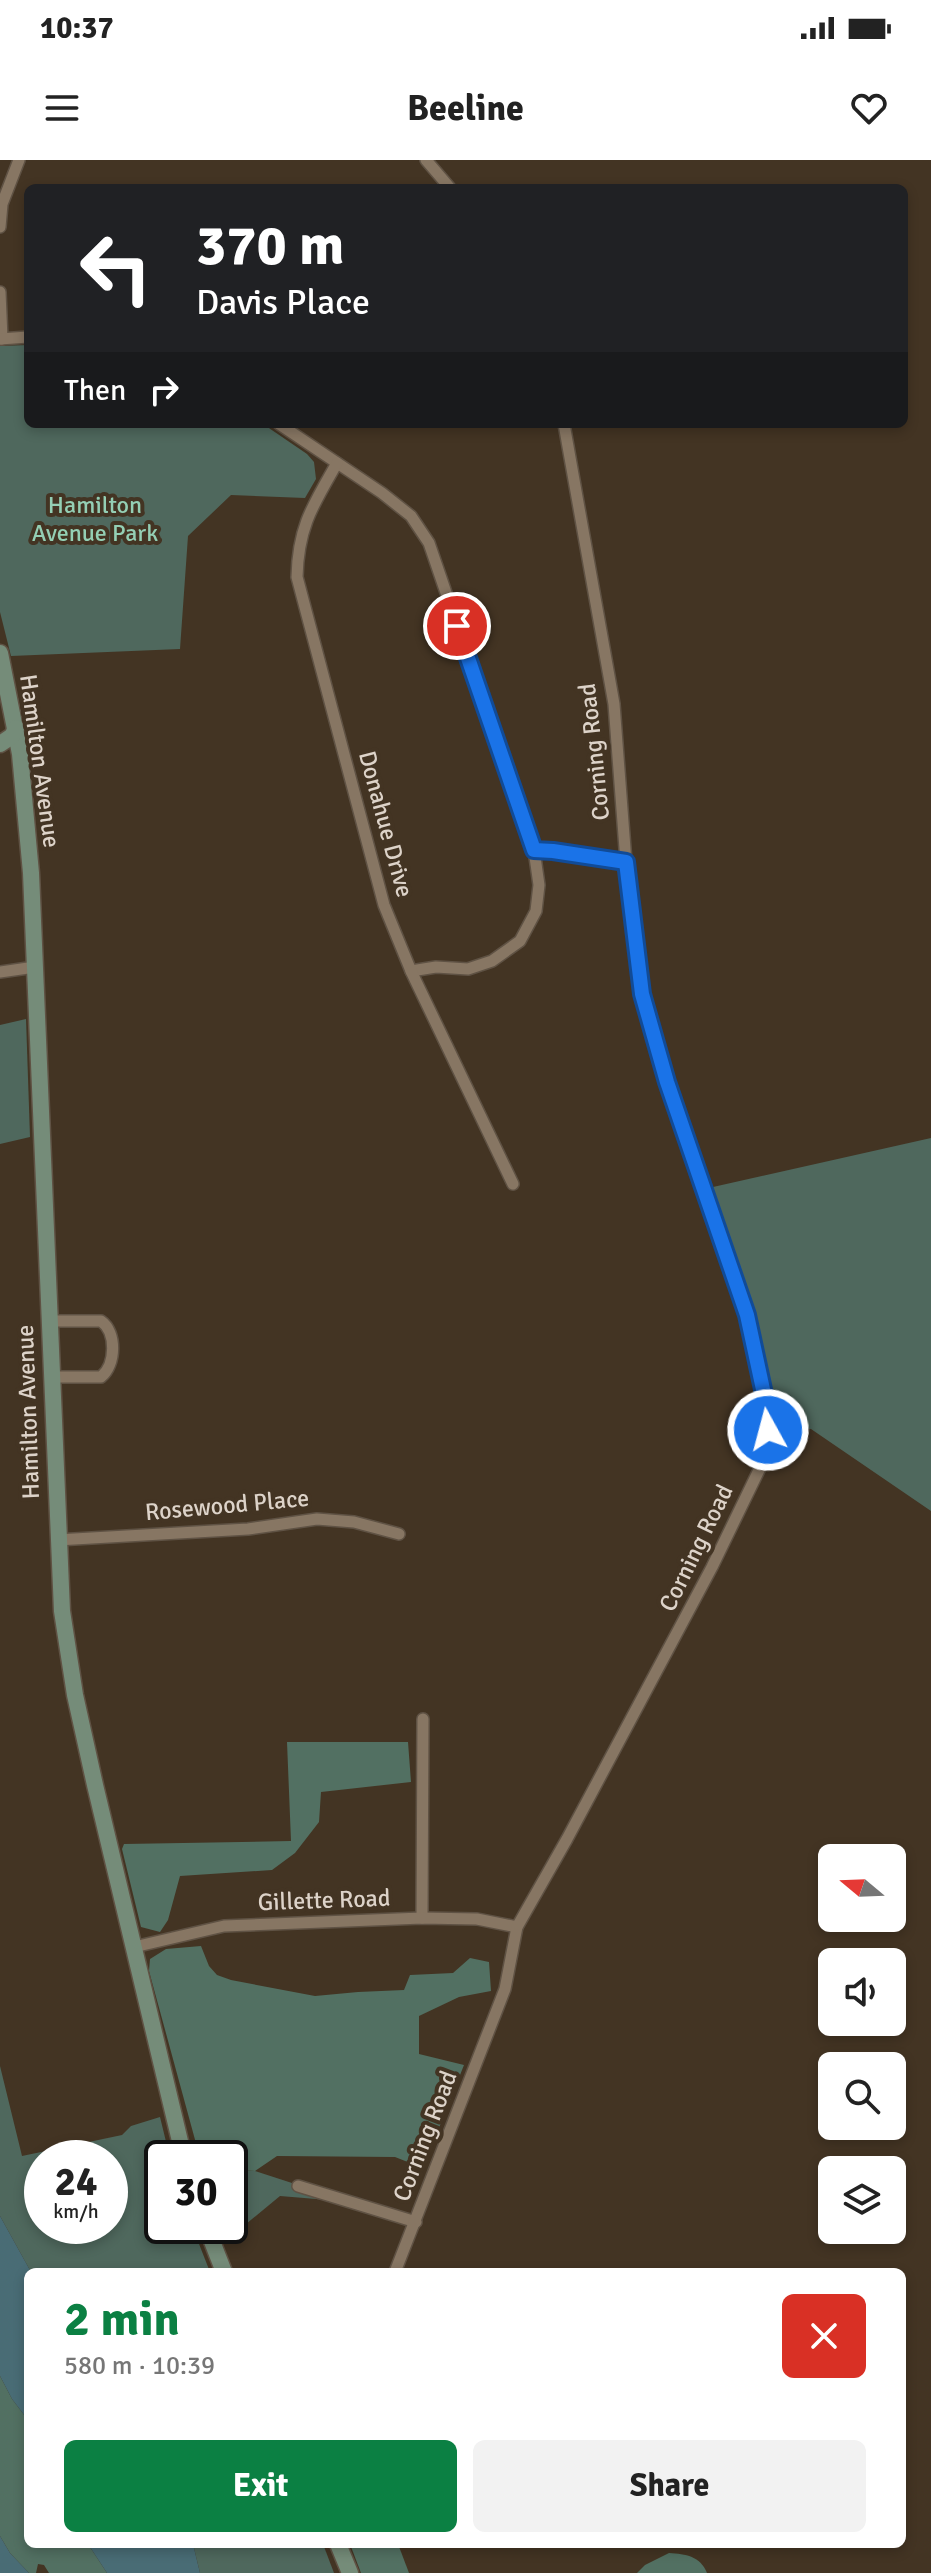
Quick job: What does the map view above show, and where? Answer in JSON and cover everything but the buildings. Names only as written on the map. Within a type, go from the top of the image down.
[{"type":"main road","name":"Hamilton Avenue","points":[[0,653],[8,729],[27,815],[62,1611],[75,1695],[180,2140]]},
{"type":"main road","points":[[0,744],[12,736],[8,729]]},
{"type":"main road","points":[[213,2244],[222,2268]]},
{"type":"main road","points":[[340,2548],[350,2573]]},
{"type":"street","points":[[0,227],[2,204],[19,160]]},
{"type":"street","points":[[426,160],[447,184]]},
{"type":"street","points":[[0,292],[1,339],[24,337]]},
{"type":"street","points":[[285,428],[411,516],[429,543],[534,850],[539,885],[536,911],[520,941],[492,961],[468,969],[436,967],[411,971]]},
{"type":"street","name":"Corning Road","points":[[397,2268],[505,1989],[517,1927],[712,1567],[761,1466],[770,1422],[747,1315],[667,1082],[642,994],[626,862],[614,704],[565,428]]},
{"type":"street","name":"Donahue Drive","points":[[337,463],[307,515],[298,548],[297,577],[384,905],[411,971],[513,1184]]},
{"type":"street","points":[[534,850],[626,862]]},
{"type":"street","points":[[0,972],[35,967]]},
{"type":"street","points":[[49,1321],[101,1321],[108,1328],[112,1345],[110,1366],[101,1377],[51,1377]]},
{"type":"street","name":"Rosewood Place","points":[[57,1540],[248,1529],[317,1519],[354,1522],[399,1534]]},
{"type":"street","points":[[422,1918],[423,1719]]},
{"type":"street","name":"Gillette Road","points":[[134,1947],[224,1926],[422,1918],[477,1919],[517,1927]]},
{"type":"street","points":[[298,2186],[416,2222]]},
{"type":"green space","name":"Hamilton Avenue Park","points":[[24,345],[24,428],[269,428],[314,462],[316,479],[305,498],[231,495],[188,536],[180,649],[11,656],[0,612],[0,346]]},
{"type":"green space","points":[[26,1019],[30,1137],[0,1144],[0,1025]]},
{"type":"green space","points":[[931,1138],[931,1511],[811,1429],[774,1425],[767,1377],[713,1187]]},
{"type":"green space","points":[[287,1742],[408,1742],[411,1782],[321,1792],[319,1822],[295,1853],[272,1870],[180,1876],[168,1920],[160,1932],[141,1927],[122,1849],[124,1844],[291,1841]]},
{"type":"green space","points":[[201,1946],[209,1966],[217,1975],[315,1996],[404,1990],[410,1975],[453,1973],[470,1958],[489,1962],[491,1991],[459,1997],[419,2016],[419,2054],[464,2065],[423,2168],[395,2157],[277,2156],[255,2171],[248,2170],[248,2140],[195,2140],[149,1971],[150,1959],[166,1949]]},
{"type":"green space","points":[[0,2066],[24,2156],[24,2244],[128,2244],[128,2140],[98,2140],[122,2135],[131,2126],[160,2117],[166,2140],[144,2140],[144,2244],[199,2244],[208,2268],[29,2268],[0,2216]]},
{"type":"green space","points":[[248,2170],[332,2196],[328,2200],[280,2196],[248,2222]]},
{"type":"green space","points":[[0,2376],[24,2415],[24,2548],[91,2548],[107,2573],[49,2573],[44,2565],[38,2564],[36,2573],[29,2573],[10,2553],[0,2536]]},
{"type":"green space","points":[[194,2548],[325,2548],[334,2573],[200,2573]]},
{"type":"green space","points":[[352,2548],[400,2548],[409,2573],[361,2573]]},
{"type":"green space","points":[[669,2553],[692,2557],[707,2573],[637,2573],[645,2565]]},
{"type":"water","points":[[0,2216],[29,2268],[24,2268],[24,2415],[0,2376]]},
{"type":"water","points":[[0,2536],[10,2553],[29,2573],[0,2573]]},
{"type":"water","points":[[91,2548],[194,2548],[200,2573],[107,2573]]},
{"type":"route","points":[[457,626],[534,850],[626,862],[642,994],[667,1082],[747,1315],[770,1422],[768,1430]]}]
